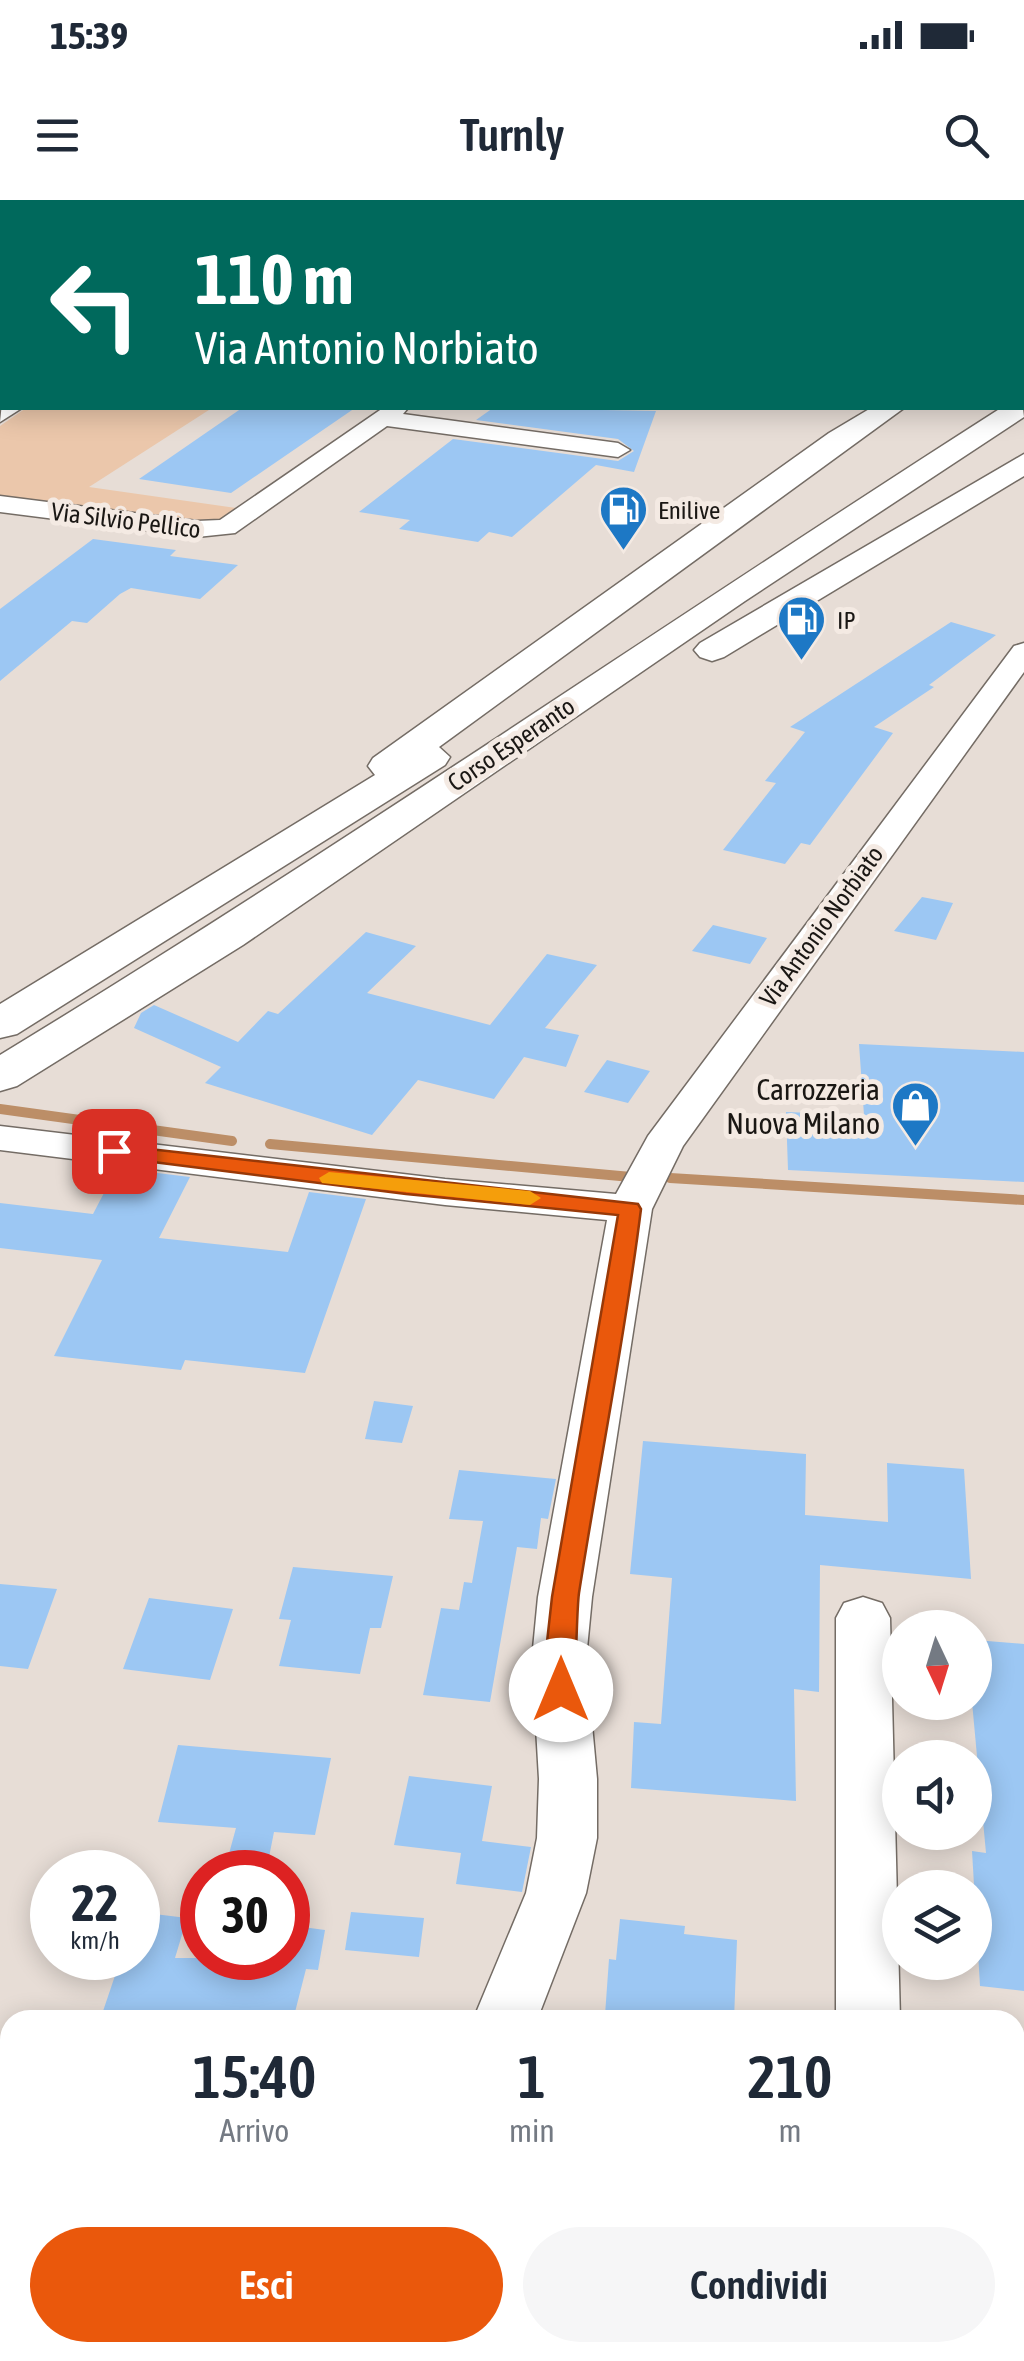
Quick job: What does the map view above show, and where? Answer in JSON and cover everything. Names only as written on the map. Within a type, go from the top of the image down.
[{"type":"main road","points":[[167,917],[494,692],[839,438],[887,410]]},
{"type":"main road","name":"Corso Esperanto","points":[[0,1024],[167,917],[584,664],[979,410]]},
{"type":"main road","name":"Corso Esperanto","points":[[0,1076],[228,936],[733,594],[1016,410]]},
{"type":"main road","points":[[228,936],[1024,464]]},
{"type":"street","points":[[390,413],[618,450]]},
{"type":"street","name":"Via Silvio Pellico","points":[[0,504],[212,530],[248,515],[390,413]]},
{"type":"street","name":"Via Antonio Norbiato","points":[[509,2010],[556,1893],[567,1838],[560,1644],[630,1209],[663,1145],[1024,652]]},
{"type":"street","points":[[0,1138],[426,1190],[630,1209]]},
{"type":"street","points":[[864,1618],[868,2010]]},
{"type":"shaded area","points":[[23,410],[209,410],[89,487],[243,509],[224,523],[207,526],[0,499],[0,426]]},
{"type":"building","points":[[239,410],[352,410],[231,493],[139,479]]},
{"type":"building","points":[[490,410],[656,411],[634,472],[596,465],[512,537],[489,532],[478,542],[399,529],[410,520],[359,512],[453,439],[618,461],[634,451],[618,439],[476,420]]},
{"type":"building","points":[[93,539],[176,550],[170,556],[238,565],[200,599],[131,588],[87,623],[72,621],[0,681],[0,609]]},
{"type":"building","points":[[951,622],[996,635],[929,685],[934,687],[874,727],[893,733],[810,845],[801,843],[785,864],[723,850],[776,783],[765,781],[805,732],[790,727]]},
{"type":"building","points":[[922,897],[953,903],[936,940],[894,931]]},
{"type":"building","points":[[713,925],[767,938],[750,964],[692,951]]},
{"type":"building","points":[[366,932],[416,946],[367,993],[490,1025],[547,954],[597,965],[545,1028],[579,1035],[566,1067],[524,1057],[494,1099],[418,1080],[372,1135],[205,1083],[221,1067],[134,1028],[141,1013],[154,1005],[238,1042],[268,1011],[278,1014]]},
{"type":"building","points":[[859,1044],[1024,1052],[1024,1182],[788,1170],[786,1112],[864,1115]]},
{"type":"building","points":[[607,1060],[650,1071],[628,1103],[584,1092]]},
{"type":"building","points":[[117,1168],[190,1177],[159,1238],[288,1252],[309,1192],[366,1199],[305,1373],[185,1360],[181,1370],[54,1356],[102,1260],[0,1248],[0,1203],[93,1214]]},
{"type":"building","points":[[374,1401],[413,1406],[402,1443],[365,1439]]},
{"type":"building","points":[[643,1441],[806,1454],[805,1515],[888,1522],[887,1463],[964,1469],[971,1579],[820,1565],[819,1692],[794,1689],[796,1801],[631,1788],[634,1722],[661,1724],[672,1578],[630,1574]]},
{"type":"building","points":[[459,1470],[556,1479],[548,1519],[541,1518],[537,1549],[517,1547],[490,1702],[423,1695],[441,1608],[459,1610],[464,1582],[472,1583],[483,1521],[449,1519]]},
{"type":"building","points":[[293,1567],[393,1576],[381,1628],[370,1628],[360,1674],[279,1666],[291,1620],[279,1619]]},
{"type":"building","points":[[0,1584],[57,1589],[28,1669],[0,1666]]},
{"type":"building","points":[[149,1598],[233,1609],[210,1680],[123,1669]]},
{"type":"building","points":[[992,1641],[1024,1644],[1024,1991],[980,1986],[980,1980],[992,1980],[992,1870],[973,1870],[972,1851],[992,1850],[992,1740],[976,1740],[974,1720],[992,1720]]},
{"type":"building","points":[[178,1745],[331,1758],[315,1835],[274,1832],[270,1850],[230,1850],[236,1828],[158,1822]]},
{"type":"building","points":[[409,1776],[492,1786],[482,1841],[531,1847],[522,1892],[456,1884],[461,1853],[394,1845]]},
{"type":"building","points":[[351,1912],[424,1918],[419,1957],[345,1950]]},
{"type":"building","points":[[160,1915],[180,1917],[175,1958],[180,1958],[180,1980],[303,1980],[296,2010],[103,2010],[114,1980],[160,1980]]},
{"type":"building","points":[[620,1919],[685,1926],[684,1934],[737,1940],[734,2010],[605,2010],[609,1959],[616,1960]]},
{"type":"building","points":[[310,1928],[325,1930],[318,1970],[310,1969]]},
{"type":"waterway","points":[[0,1109],[232,1141]]},
{"type":"waterway","points":[[270,1144],[631,1177]]},
{"type":"waterway","points":[[670,1178],[1024,1200]]},
{"type":"slow traffic","points":[[329,1178],[530,1198]]},
{"type":"place","name":"Enilive","points":[[623,552]]},
{"type":"place","name":"IP","points":[[802,662]]},
{"type":"place","name":"Carrozzeria Nuova Milano","points":[[915,1148]]},
{"type":"route","points":[[114,1151],[446,1192],[630,1209],[565,1597],[559,1660],[561,1690]]}]
